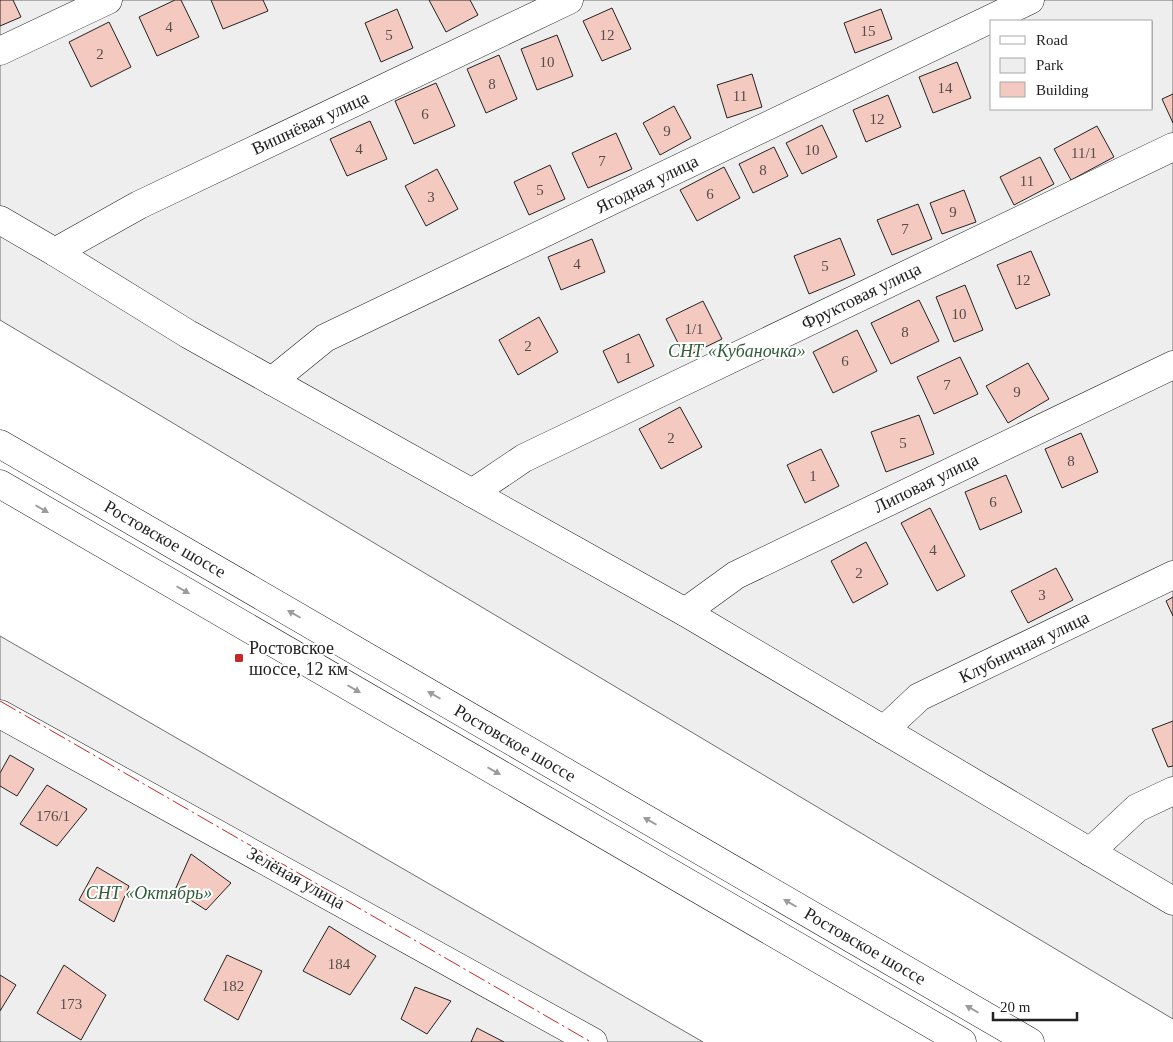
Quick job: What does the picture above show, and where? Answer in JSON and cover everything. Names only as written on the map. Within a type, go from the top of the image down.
[{"type":"main road","points":[[0,51],[108,0]]},
{"type":"main road","name":"Вишнёвая улица","points":[[55,252],[148,200],[569,0]]},
{"type":"main road","name":"Ягодная улица","points":[[272,381],[325,338],[1030,0]]},
{"type":"main road","name":"Фруктовая улица","points":[[472,493],[524,458],[1173,147]]},
{"type":"main road","points":[[0,220],[188,334],[685,612],[1173,901]]},
{"type":"main road","name":"Липовая улица","points":[[685,612],[736,575],[1173,365]]},
{"type":"main road","name":"Ростовское шоссе","points":[[0,444],[1030,1042]]},
{"type":"main road","name":"Ростовское шоссе","points":[[0,484],[962,1042]]},
{"type":"main road","name":"Клубничная улица","points":[[884,730],[919,697],[1173,575]]},
{"type":"main road","name":"Зелёная улица","points":[[0,714],[593,1042]]},
{"type":"main road","points":[[1090,852],[1137,808],[1173,791]]},
{"type":"green space","name":"СНТ «Кубаночка»","points":[[0,0],[1173,0],[1173,1019],[0,320]]},
{"type":"green space","name":"СНТ «Октябрь»","points":[[0,636],[703,1042],[0,1042]]},
{"type":"building","points":[[0,0],[13,0],[21,17],[0,26]]},
{"type":"building","points":[[175,0],[181,0],[199,37],[157,56],[139,17]]},
{"type":"building","points":[[211,0],[263,0],[268,11],[223,29]]},
{"type":"building","points":[[429,0],[470,0],[478,15],[446,32]]},
{"type":"building","points":[[612,8],[631,49],[602,61],[583,21]]},
{"type":"building","points":[[397,9],[413,48],[381,62],[365,23]]},
{"type":"building","points":[[881,9],[892,39],[855,53],[844,23]]},
{"type":"building","points":[[109,22],[131,67],[91,87],[69,42]]},
{"type":"building","points":[[557,35],[573,76],[537,90],[521,49]]},
{"type":"building","points":[[499,55],[517,99],[486,113],[467,69]]},
{"type":"building","points":[[957,62],[971,98],[933,113],[919,77]]},
{"type":"building","points":[[752,74],[762,107],[727,118],[717,85]]},
{"type":"building","points":[[436,83],[455,126],[414,144],[395,101]]},
{"type":"building","points":[[1173,94],[1173,123],[1162,99]]},
{"type":"building","points":[[888,95],[901,127],[866,142],[853,110]]},
{"type":"building","points":[[674,106],[691,138],[660,155],[643,123]]},
{"type":"building","points":[[370,121],[387,159],[347,176],[330,139]]},
{"type":"building","points":[[822,125],[837,157],[802,174],[786,143]]},
{"type":"building","points":[[1097,126],[1114,157],[1071,180],[1054,149]]},
{"type":"building","points":[[616,133],[632,169],[588,188],[572,153]]},
{"type":"building","points":[[774,147],[788,176],[753,193],[739,164]]},
{"type":"building","points":[[1040,157],[1054,184],[1014,205],[1000,177]]},
{"type":"building","points":[[550,165],[565,199],[529,215],[514,182]]},
{"type":"building","points":[[724,167],[740,198],[697,221],[680,190]]},
{"type":"building","points":[[437,169],[458,209],[426,226],[405,186]]},
{"type":"building","points":[[964,190],[976,222],[942,234],[930,203]]},
{"type":"building","points":[[918,204],[932,239],[892,255],[877,220]]},
{"type":"building","points":[[840,238],[855,275],[809,294],[794,256]]},
{"type":"building","points":[[592,239],[605,272],[561,290],[548,257]]},
{"type":"building","points":[[1031,251],[1050,295],[1016,309],[997,265]]},
{"type":"building","points":[[965,285],[983,330],[954,342],[936,297]]},
{"type":"building","points":[[919,300],[939,341],[891,364],[871,323]]},
{"type":"building","points":[[703,301],[722,339],[685,357],[666,319]]},
{"type":"building","points":[[539,317],[558,352],[518,375],[499,340]]},
{"type":"building","points":[[857,330],[877,371],[833,393],[813,352]]},
{"type":"building","points":[[639,334],[654,366],[618,383],[603,351]]},
{"type":"building","points":[[960,357],[978,394],[934,414],[917,377]]},
{"type":"building","points":[[1028,363],[1049,399],[1008,423],[986,386]]},
{"type":"building","points":[[680,407],[702,447],[661,469],[639,429]]},
{"type":"building","points":[[919,415],[934,454],[886,472],[871,432]]},
{"type":"building","points":[[1081,433],[1098,472],[1062,488],[1045,449]]},
{"type":"building","points":[[821,449],[839,486],[805,503],[787,465]]},
{"type":"building","points":[[1006,475],[1022,512],[980,530],[965,492]]},
{"type":"building","points":[[930,508],[965,576],[937,591],[901,523]]},
{"type":"building","points":[[866,542],[888,584],[853,603],[831,561]]},
{"type":"building","points":[[1056,568],[1073,600],[1028,623],[1011,591]]},
{"type":"building","points":[[1173,597],[1173,616],[1166,601]]},
{"type":"building","points":[[1173,721],[1173,766],[1168,767],[1152,729]]},
{"type":"building","points":[[10,755],[34,769],[17,796],[0,786],[0,773]]},
{"type":"building","points":[[47,785],[87,809],[57,846],[20,824]]},
{"type":"building","points":[[191,854],[231,883],[206,910],[175,890]]},
{"type":"building","points":[[97,867],[129,886],[114,922],[79,900]]},
{"type":"building","points":[[329,926],[376,956],[350,995],[303,971]]},
{"type":"building","points":[[227,955],[262,971],[238,1020],[204,1000]]},
{"type":"building","points":[[64,965],[106,995],[81,1040],[37,1013]]},
{"type":"building","points":[[0,975],[16,985],[0,1011]]},
{"type":"building","points":[[415,987],[451,1001],[427,1034],[401,1019]]},
{"type":"building","points":[[477,1028],[504,1042],[471,1042]]},
{"type":"power","points":[[0,701],[591,1042]]},
{"type":"place","name":"Ростовское шоссе, 12 км","points":[[239,658]]}]
